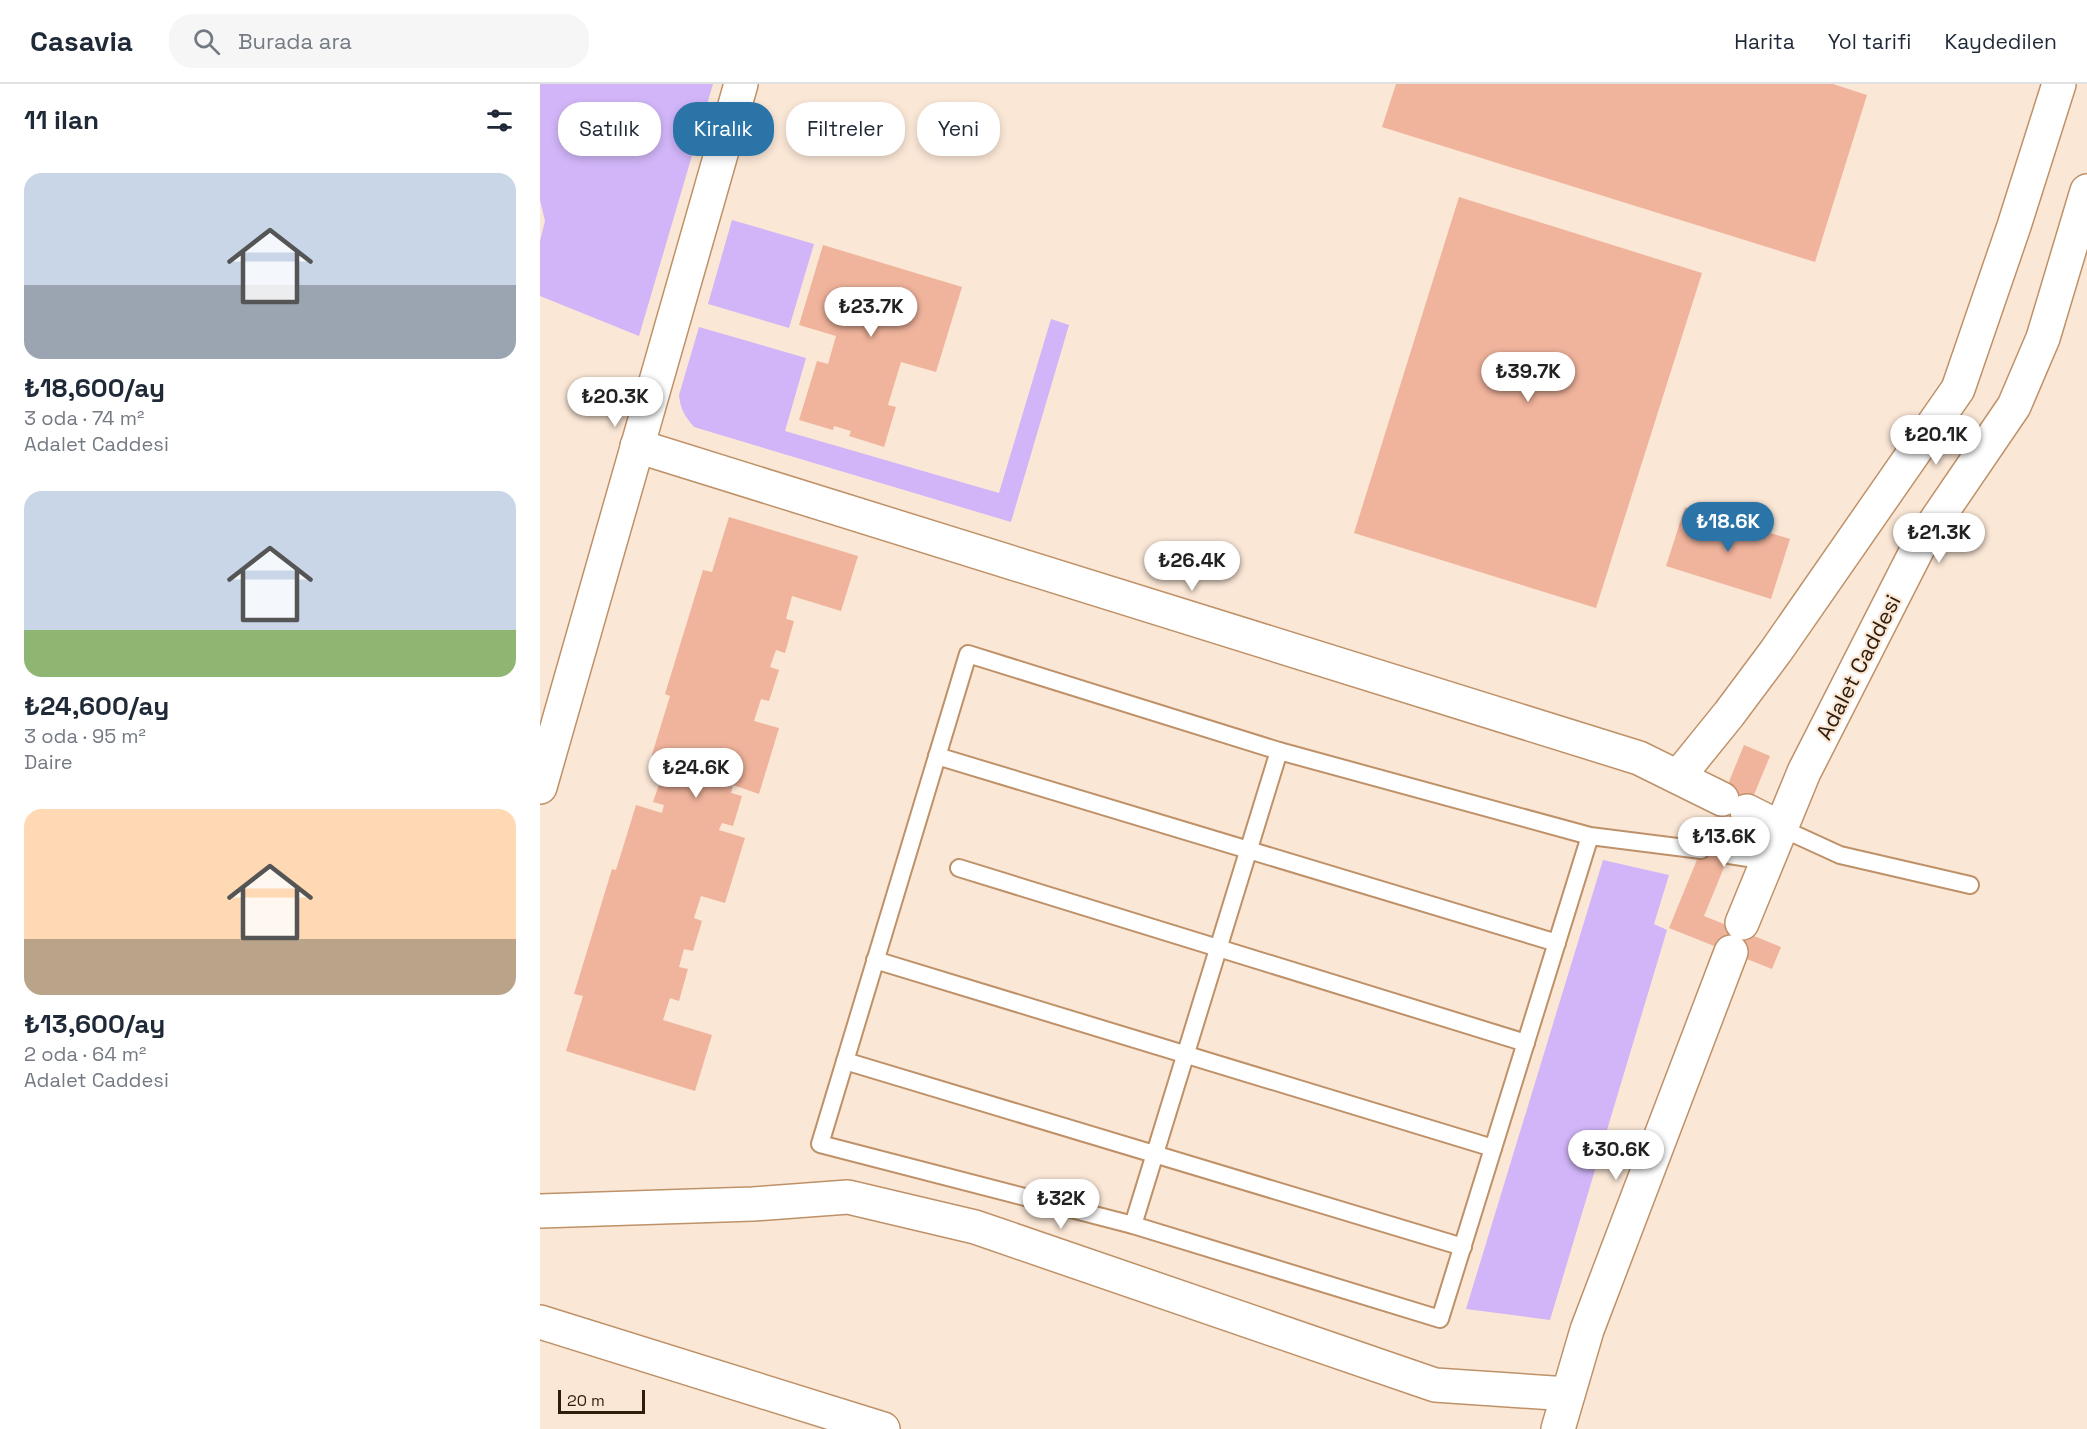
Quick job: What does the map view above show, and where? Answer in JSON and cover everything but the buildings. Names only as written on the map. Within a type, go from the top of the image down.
[{"type":"street","points":[[540,787],[741,84]]},
{"type":"street","points":[[1678,777],[1730,714],[1776,651],[1958,389],[2014,226],[2059,84]]},
{"type":"street","name":"Adalet Caddesi","points":[[1558,1429],[1587,1330],[1737,935],[1804,772],[1920,544],[2014,406],[2043,338],[2087,191]]},
{"type":"street","points":[[637,446],[1639,758],[1781,828]]},
{"type":"street","points":[[540,1212],[753,1204],[848,1197],[975,1227],[1435,1386],[1568,1395]]},
{"type":"street","points":[[540,1322],[883,1429]]},
{"type":"lane","points":[[1590,836],[1440,1319],[1132,1225],[820,1144],[968,654],[1279,751],[1590,836],[1701,850]]},
{"type":"lane","points":[[1132,1225],[1279,751]]},
{"type":"lane","points":[[937,756],[1557,943]]},
{"type":"lane","points":[[1781,828],[1840,855],[1970,885]]},
{"type":"lane","points":[[1729,855],[1768,861]]},
{"type":"lane","points":[[959,868],[1526,1042]]},
{"type":"lane","points":[[875,960],[1493,1148]]},
{"type":"lane","points":[[845,1061],[1463,1247]]},
{"type":"shaded area","points":[[540,84],[713,84],[708,102],[673,102],[673,156],[692,156],[639,336],[540,296],[540,241],[545,221],[540,200]]},
{"type":"shaded area","points":[[732,220],[814,244],[789,328],[708,304]]},
{"type":"shaded area","points":[[1051,319],[1069,325],[1011,522],[694,427],[680,404],[679,395],[699,327],[806,358],[785,431],[999,493]]},
{"type":"shaded area","points":[[1603,860],[1669,875],[1654,924],[1667,930],[1550,1320],[1466,1309]]}]
